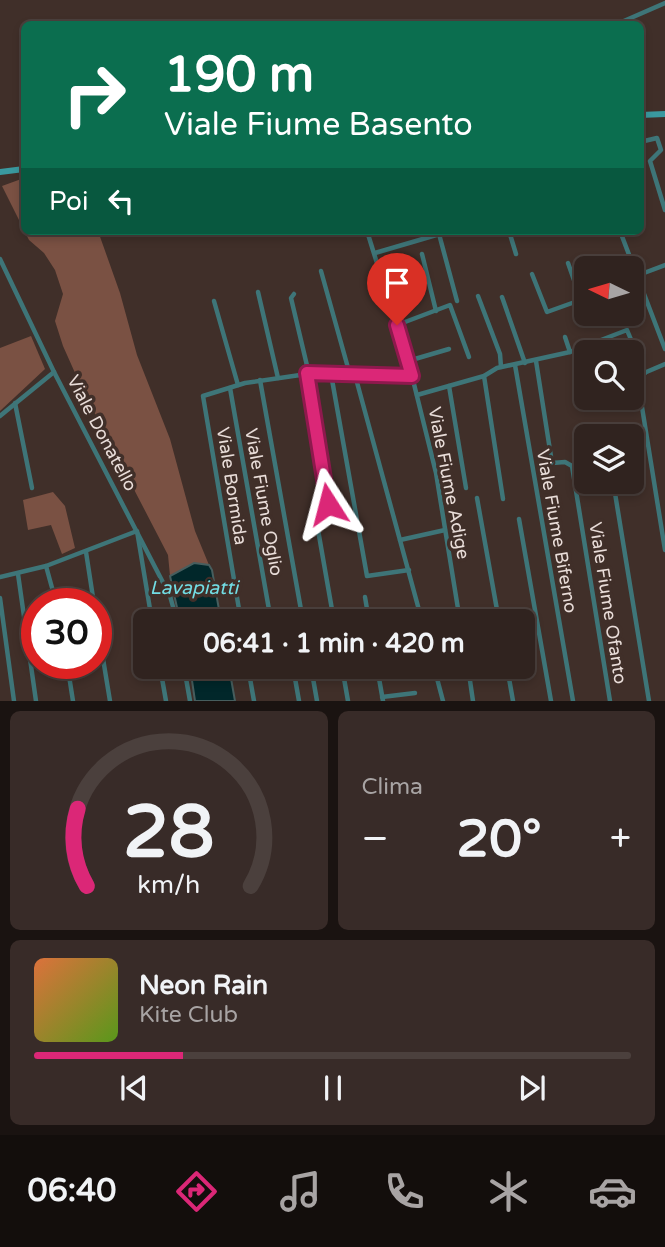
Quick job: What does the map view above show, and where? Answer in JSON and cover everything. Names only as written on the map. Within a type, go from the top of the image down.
[{"type":"street","points":[[624,21],[665,3]]},
{"type":"street","points":[[644,115],[665,114]]},
{"type":"street","points":[[644,140],[657,138],[662,150],[650,161],[665,210]]},
{"type":"street","points":[[0,172],[21,169]]},
{"type":"street","name":"Viale Fiume Adige","points":[[368,235],[412,376],[436,473],[458,609]]},
{"type":"street","points":[[375,253],[436,235]]},
{"type":"street","points":[[439,235],[457,301]]},
{"type":"street","points":[[510,235],[516,254]]},
{"type":"street","points":[[621,235],[628,256]]},
{"type":"street","points":[[422,254],[436,311]]},
{"type":"street","name":"Viale Donatello","points":[[0,259],[54,372],[170,596],[174,609]]},
{"type":"street","points":[[568,264],[574,277]]},
{"type":"street","points":[[644,275],[665,265]]},
{"type":"street","points":[[321,271],[419,609]]},
{"type":"street","points":[[532,274],[547,312],[574,303]]},
{"type":"street","points":[[258,292],[278,378]]},
{"type":"street","points":[[294,294],[291,298],[308,374],[328,504],[314,507],[332,609]]},
{"type":"street","points":[[478,296],[500,354],[501,367]]},
{"type":"street","points":[[502,297],[525,363]]},
{"type":"street","points":[[644,300],[665,349]]},
{"type":"street","points":[[214,301],[238,385]]},
{"type":"street","points":[[397,325],[450,305],[469,356]]},
{"type":"street","points":[[417,395],[484,376],[501,367],[570,352],[627,330],[645,373]]},
{"type":"street","points":[[565,337],[570,352]]},
{"type":"street","points":[[408,362],[449,349]]},
{"type":"street","name":"Viale Fiume Ofanto","points":[[536,361],[552,463],[565,462],[572,466],[610,701]]},
{"type":"street","points":[[665,364],[637,376],[665,550]]},
{"type":"street","name":"Viale Fiume Biferno","points":[[515,365],[573,701]]},
{"type":"street","points":[[0,416],[54,372]]},
{"type":"street","points":[[230,388],[260,380],[308,374],[412,376]]},
{"type":"street","points":[[331,374],[367,576],[409,570]]},
{"type":"street","points":[[484,376],[503,499]]},
{"type":"street","points":[[260,380],[301,609]]},
{"type":"street","points":[[449,386],[466,488]]},
{"type":"street","name":"Viale Bormida","points":[[230,388],[203,396],[239,609]]},
{"type":"street","name":"Viale Fiume Oglio","points":[[230,388],[269,609]]},
{"type":"street","points":[[15,403],[32,488]]},
{"type":"street","points":[[615,494],[649,701]]},
{"type":"street","points":[[477,498],[497,609]]},
{"type":"street","points":[[519,519],[551,701]]},
{"type":"street","points":[[400,540],[445,530]]},
{"type":"street","points":[[0,577],[46,566],[137,531],[150,609]]},
{"type":"street","points":[[86,552],[92,588]]},
{"type":"street","points":[[46,566],[53,588]]},
{"type":"street","points":[[18,574],[36,701]]},
{"type":"street","points":[[365,597],[367,609]]},
{"type":"street","points":[[0,598],[14,701]]},
{"type":"street","points":[[70,679],[73,701]]},
{"type":"street","points":[[106,679],[110,701]]},
{"type":"street","points":[[162,679],[166,701]]},
{"type":"street","points":[[186,679],[190,701]]},
{"type":"street","points":[[250,679],[254,701]]},
{"type":"street","points":[[295,679],[299,701]]},
{"type":"street","points":[[313,679],[317,701]]},
{"type":"street","points":[[344,679],[348,701]]},
{"type":"street","points":[[379,679],[382,699],[415,693]]},
{"type":"street","points":[[437,679],[443,701]]},
{"type":"street","points":[[470,679],[473,701]]},
{"type":"street","points":[[509,679],[513,701]]},
{"type":"shaded area","points":[[21,179],[21,224],[2,186]]},
{"type":"shaded area","points":[[27,235],[99,235],[120,293],[137,355],[170,439],[195,531],[209,565],[194,563],[170,576],[168,555],[84,393],[63,346],[55,321],[63,294],[55,270],[44,253]]},
{"type":"shaded area","points":[[31,336],[45,369],[0,411],[0,348]]},
{"type":"shaded area","points":[[53,492],[65,506],[75,548],[62,554],[51,525],[28,530],[23,500]]},
{"type":"water","name":"Lavapiatti","points":[[194,563],[209,565],[219,609],[177,609],[170,576]]},
{"type":"water","points":[[192,679],[231,679],[235,701],[195,701]]},
{"type":"route","points":[[328,504],[307,373],[412,376],[397,325]]}]
